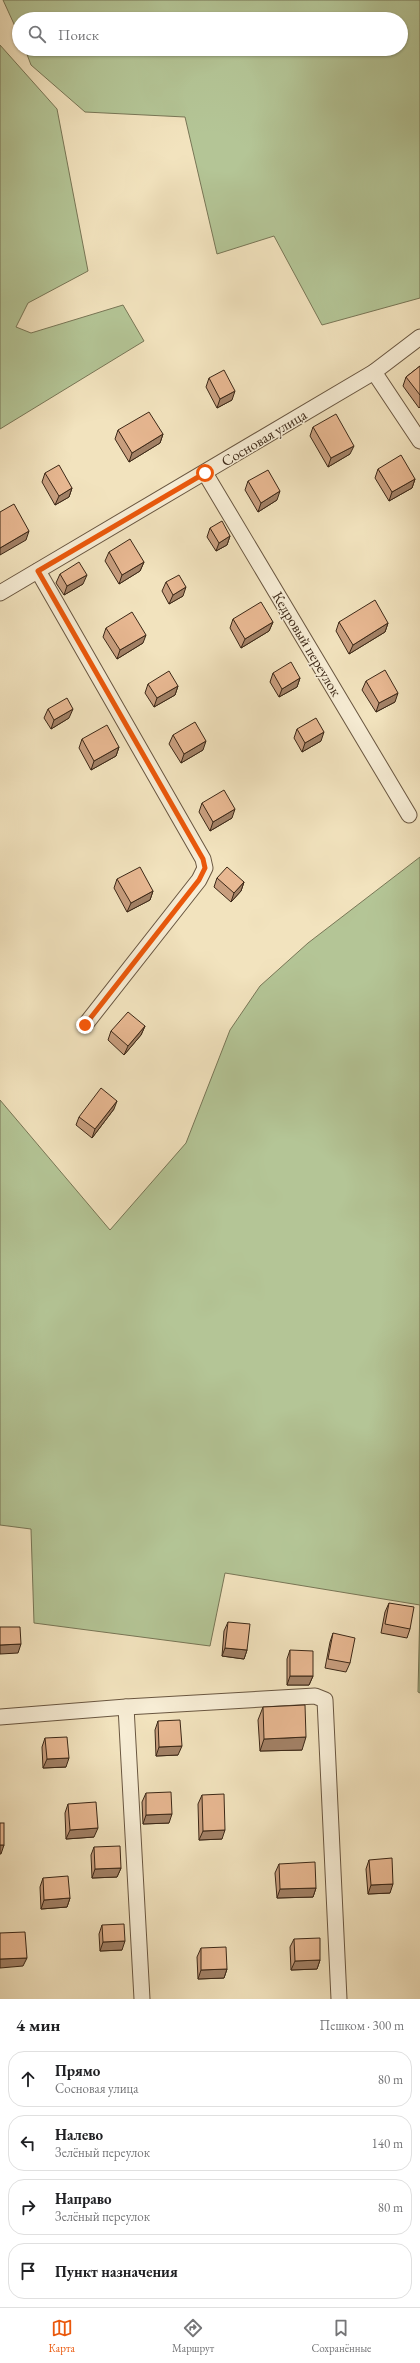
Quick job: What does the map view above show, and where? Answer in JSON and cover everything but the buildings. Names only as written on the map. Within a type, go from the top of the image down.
[{"type":"street","name":"Сосновая улица","points":[[0,594],[374,372],[420,337]]},
{"type":"street","points":[[374,372],[420,441]]},
{"type":"street","name":"Кедровый переулок","points":[[205,473],[409,815]]},
{"type":"street","points":[[38,571],[203,859],[205,868],[199,880],[85,1025]]},
{"type":"street","points":[[0,1717],[126,1707],[315,1696],[325,1700],[339,1999]]},
{"type":"street","points":[[126,1707],[142,1999]]},
{"type":"green space","points":[[3,0],[420,0],[420,298],[322,325],[274,236],[217,254],[185,117],[85,112],[31,65],[28,56],[408,56],[408,12],[12,12],[12,20]]},
{"type":"green space","points":[[0,45],[57,109],[88,271],[28,303],[16,327],[31,333],[123,305],[144,341],[0,429]]},
{"type":"green space","points":[[420,857],[420,1605],[225,1573],[210,1646],[34,1623],[31,1529],[0,1525],[0,1100],[110,1230],[186,1143],[230,1030],[260,986],[308,943]]},
{"type":"green space","points":[[420,1605],[420,1693],[418,1692]]},
{"type":"route","points":[[85,1025],[199,880],[205,868],[203,859],[38,571],[205,473]]}]
